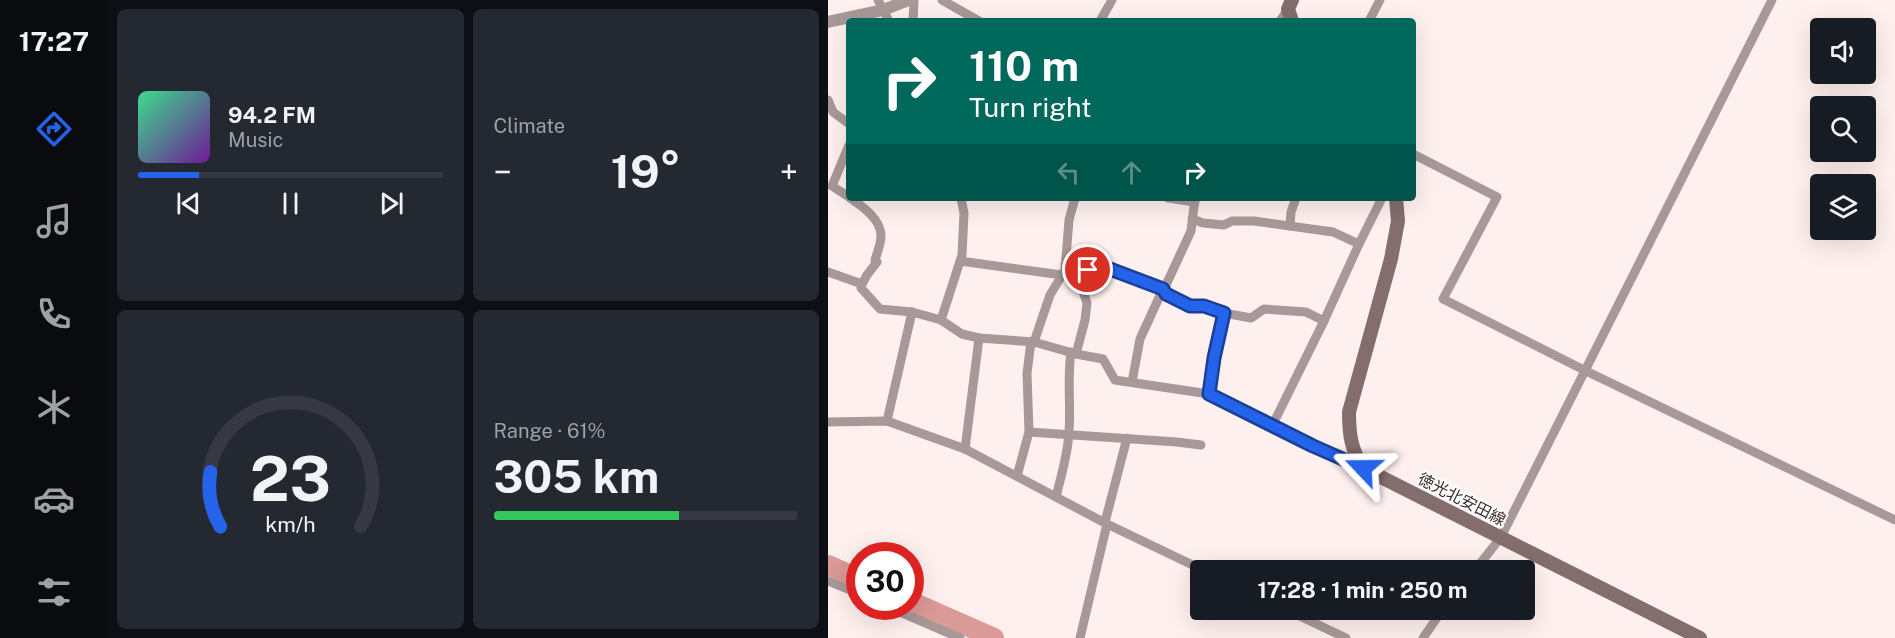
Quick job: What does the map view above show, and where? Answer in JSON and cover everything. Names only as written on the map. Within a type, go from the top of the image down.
[{"type":"main road","points":[[1363,468],[1353,453],[1349,412],[1391,259],[1398,221],[1396,201]]},
{"type":"main road","name":"徳光北安田線","points":[[1363,468],[1700,638]]},
{"type":"street","points":[[846,18],[883,10],[909,0]]},
{"type":"street","points":[[912,18],[914,0]]},
{"type":"street","points":[[942,0],[974,18]]},
{"type":"street","points":[[1102,18],[1112,0]]},
{"type":"street","points":[[1371,18],[1380,0]]},
{"type":"street","points":[[1483,560],[1502,537],[1772,0]]},
{"type":"street","points":[[828,22],[846,18]]},
{"type":"street","points":[[828,100],[833,112],[846,122]]},
{"type":"street","points":[[846,152],[832,186],[846,196]]},
{"type":"street","points":[[1416,156],[1497,197],[1443,299],[1586,371],[1895,520]]},
{"type":"street","points":[[854,201],[875,219],[881,234],[875,260],[877,262],[861,288],[880,309],[912,312],[941,320],[962,334],[979,338],[1032,342],[1103,358],[1115,380],[1209,394],[1363,468]]},
{"type":"street","points":[[941,320],[962,255],[964,213],[962,201]]},
{"type":"street","points":[[1017,476],[1029,432],[1027,373],[1032,342],[1050,295],[1064,272],[1074,201]]},
{"type":"street","points":[[1132,382],[1140,339],[1188,237],[1195,201]]},
{"type":"street","points":[[1290,226],[1295,201]]},
{"type":"street","points":[[1272,426],[1380,201]]},
{"type":"street","points":[[1192,219],[1203,223],[1224,225],[1232,221],[1254,221],[1334,232],[1359,244]]},
{"type":"street","points":[[960,261],[1064,272],[1110,269],[1163,289],[1166,294],[1190,306],[1204,306],[1224,313],[1251,318],[1264,309],[1306,312],[1324,321]]},
{"type":"street","points":[[1056,497],[1064,468],[1069,435],[1068,374],[1085,320],[1087,303],[1084,294],[1088,270]]},
{"type":"street","points":[[828,272],[862,284]]},
{"type":"street","points":[[887,421],[912,312]]},
{"type":"street","points":[[1209,394],[1224,313]]},
{"type":"street","points":[[965,449],[979,338]]},
{"type":"street","points":[[828,422],[887,421],[965,449],[1106,523],[1190,564]]},
{"type":"street","points":[[1029,432],[1201,445]]},
{"type":"street","points":[[1080,638],[1127,438]]},
{"type":"street","points":[[828,581],[846,588]]},
{"type":"street","points":[[918,620],[960,638]]},
{"type":"street","points":[[1308,620],[1346,638]]},
{"type":"street","points":[[1423,638],[1435,620]]},
{"type":"waterway","points":[[828,565],[846,573]]},
{"type":"waterway","points":[[924,607],[994,638]]},
{"type":"route","points":[[1088,270],[1110,269],[1163,289],[1166,294],[1190,306],[1204,306],[1224,313],[1209,394],[1313,446],[1363,468]]}]
